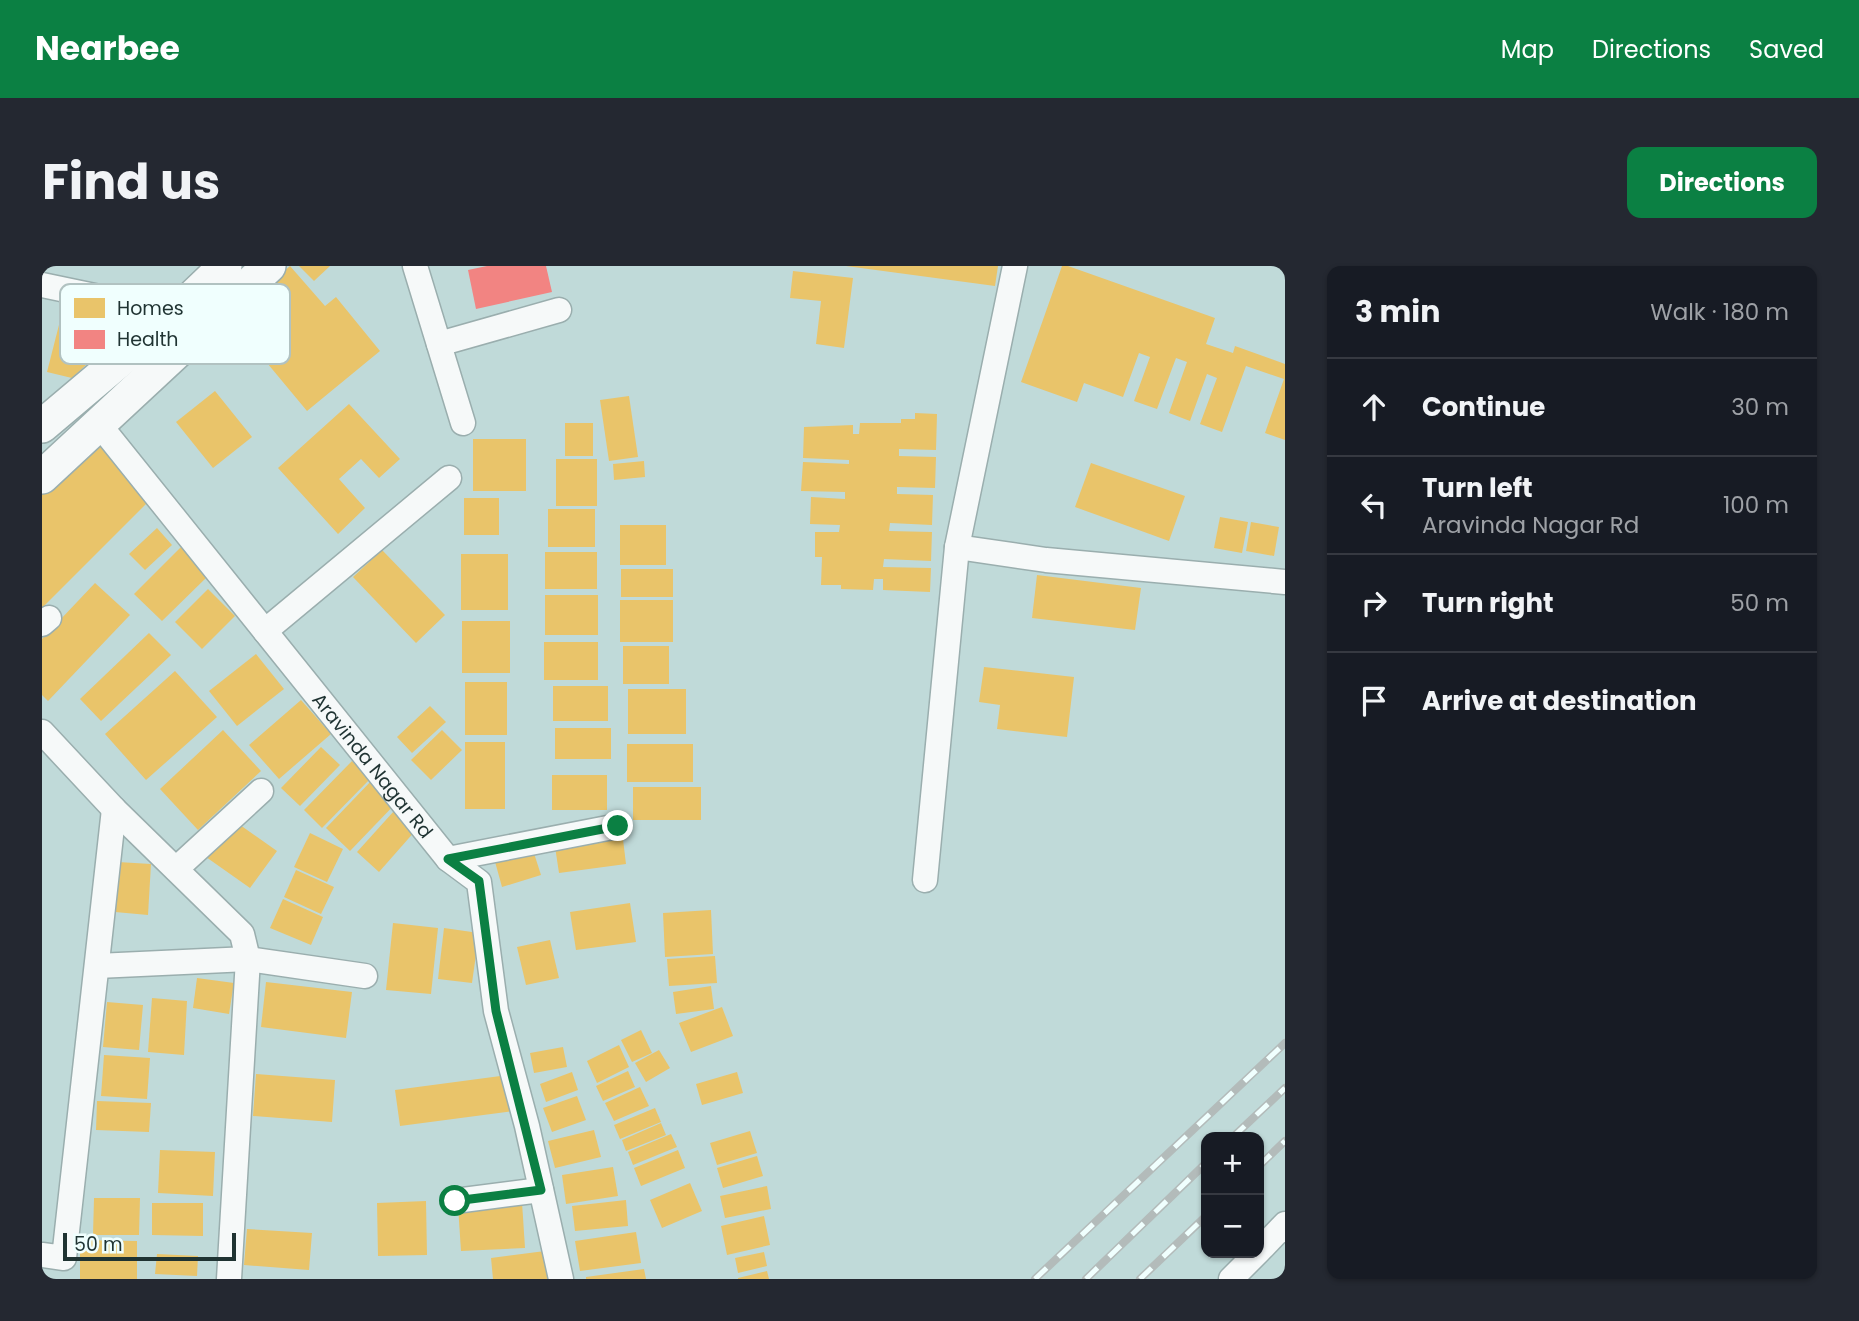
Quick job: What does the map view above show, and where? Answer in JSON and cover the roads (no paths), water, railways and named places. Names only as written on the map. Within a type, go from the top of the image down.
[{"type":"main road","points":[[206,284],[225,266]]},
{"type":"main road","points":[[249,284],[269,266]]},
{"type":"main road","points":[[42,426],[116,364]]},
{"type":"main road","points":[[42,477],[162,364]]},
{"type":"street","points":[[415,266],[463,423]]},
{"type":"street","points":[[925,880],[957,547],[1015,266]]},
{"type":"street","points":[[42,285],[60,289]]},
{"type":"street","points":[[439,344],[559,310]]},
{"type":"street","name":"Aravinda Nagar Rd","points":[[98,423],[448,859],[479,881],[496,1011],[561,1279]]},
{"type":"street","points":[[265,631],[449,478]]},
{"type":"street","points":[[957,547],[1046,560],[1285,582]]},
{"type":"street","points":[[42,732],[114,809],[242,934],[248,959],[229,1279]]},
{"type":"street","points":[[176,869],[261,791]]},
{"type":"street","points":[[63,1279],[114,809]]},
{"type":"street","points":[[448,859],[618,826]]},
{"type":"street","points":[[97,966],[248,959],[365,976]]},
{"type":"street","points":[[455,1201],[541,1190]]},
{"type":"street","points":[[1264,1246],[1285,1224]]},
{"type":"street","points":[[42,1255],[64,1258],[67,1241]]},
{"type":"street","points":[[1231,1279],[1252,1258]]},
{"type":"railway","points":[[1035,1279],[1285,1043]]},
{"type":"railway","points":[[1238,1132],[1285,1088]]},
{"type":"railway","points":[[1264,1161],[1285,1141]]},
{"type":"railway","points":[[1086,1279],[1201,1168]]},
{"type":"railway","points":[[1140,1279],[1201,1221]]}]
